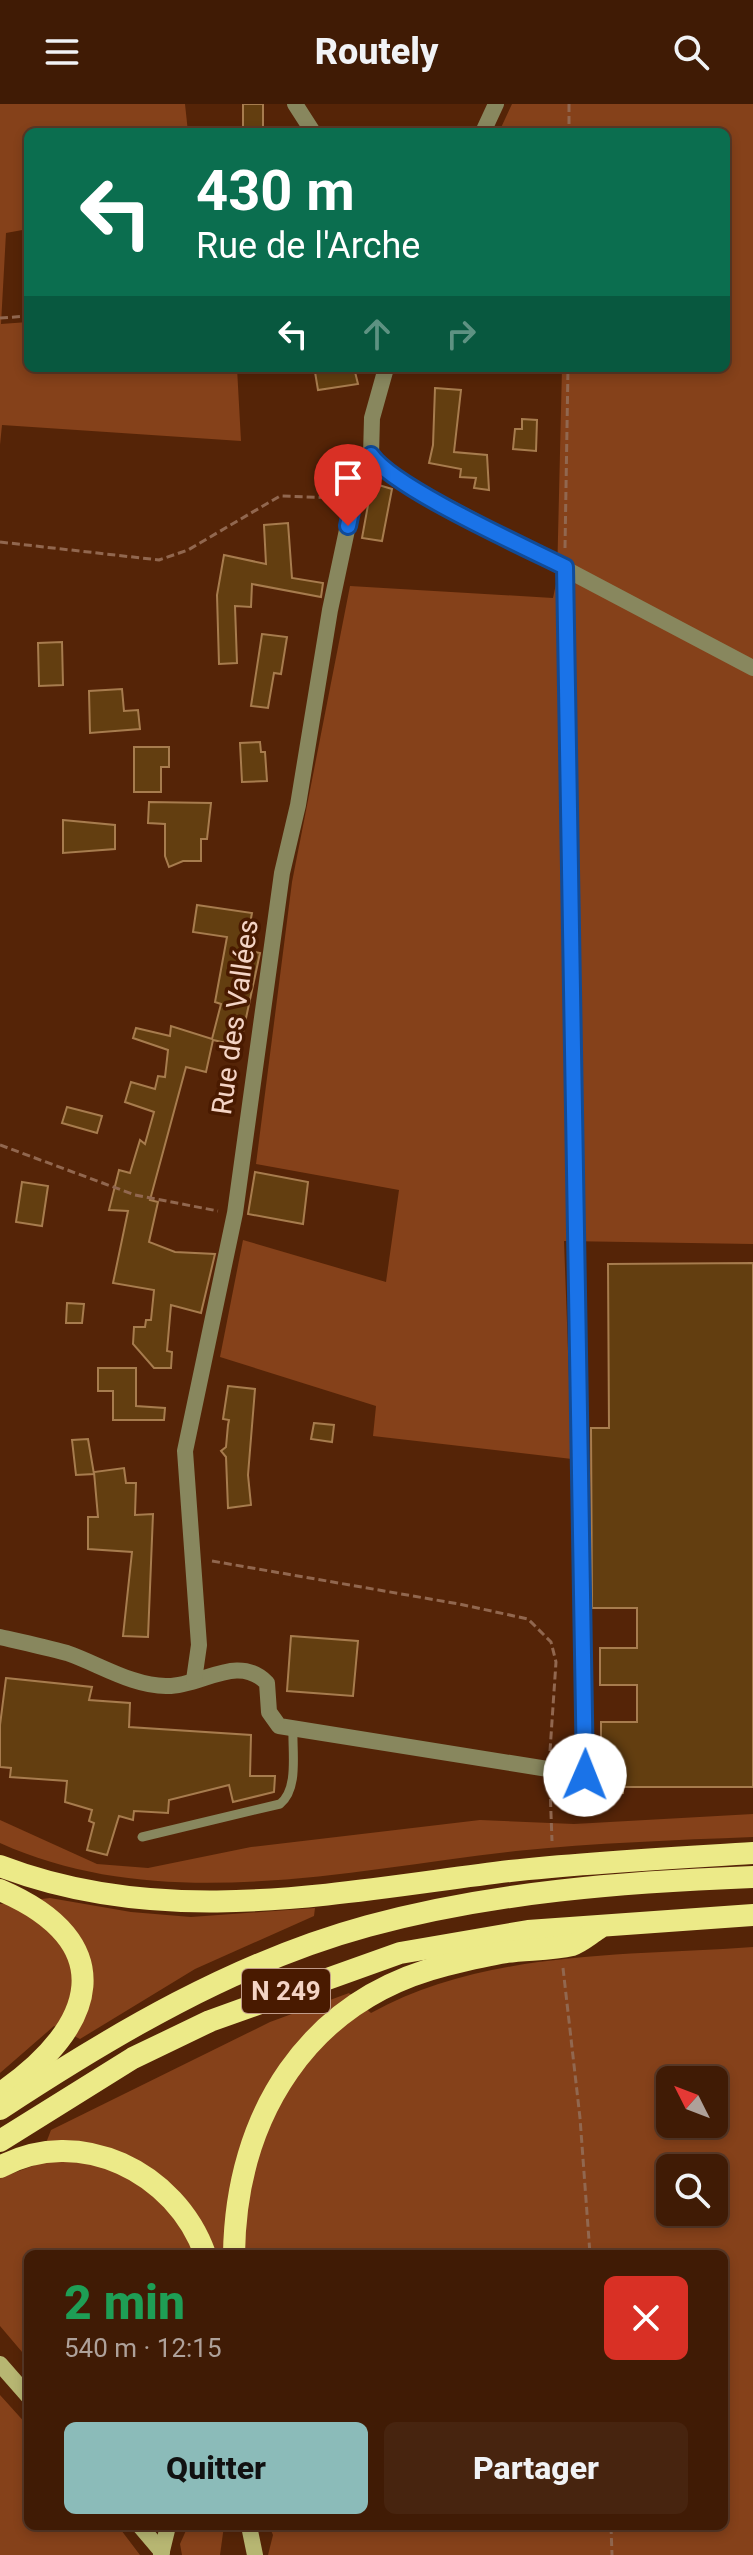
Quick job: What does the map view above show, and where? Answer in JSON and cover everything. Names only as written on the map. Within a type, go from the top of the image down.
[{"type":"highway","points":[[0,1866],[57,1885],[106,1895],[164,1903],[227,1904],[529,1870],[753,1853]]},
{"type":"highway","name":"N 249","points":[[0,2109],[120,2034],[195,1993],[366,1927],[466,1903],[535,1893],[753,1877]]},
{"type":"highway","points":[[0,1890],[43,1911],[71,1940],[80,1959],[83,1993],[67,2030],[53,2048],[0,2094]]},
{"type":"highway","name":"N 249","points":[[0,2141],[133,2058],[210,2021],[286,1991],[400,1953],[528,1931],[753,1915]]},
{"type":"highway","points":[[234,2250],[239,2188],[254,2133],[284,2077],[327,2027],[380,1990],[416,1975],[503,1953],[574,1944],[602,1927]]},
{"type":"highway","points":[[0,2167],[38,2152],[61,2150],[85,2151],[120,2162],[170,2196],[187,2217],[203,2250]]},
{"type":"main road","points":[[0,2364],[24,2391]]},
{"type":"main road","points":[[143,2530],[162,2554]]},
{"type":"main road","points":[[162,2554],[167,2530]]},
{"type":"main road","points":[[250,2530],[255,2555]]},
{"type":"street","points":[[295,104],[310,128]]},
{"type":"street","points":[[485,128],[496,104]]},
{"type":"street","name":"Rue des Vallées","points":[[194,1680],[199,1645],[185,1451],[235,1213],[282,873],[298,805],[330,610],[354,497],[371,455],[372,418],[385,372]]},
{"type":"street","points":[[371,455],[389,472],[431,498],[753,668]]},
{"type":"street","points":[[0,1637],[68,1654],[153,1685],[171,1686],[231,1670],[247,1669],[267,1683],[273,1719],[279,1726],[585,1775]]},
{"type":"lane","points":[[565,567],[584,1805]]},
{"type":"lane","points":[[142,1837],[280,1804],[287,1798],[291,1786],[293,1729]]},
{"type":"path","points":[[569,104],[569,128]]},
{"type":"path","points":[[0,318],[24,316]]},
{"type":"path","points":[[565,567],[568,372]]},
{"type":"path","points":[[0,542],[159,560],[188,550],[280,496],[354,497]]},
{"type":"path","points":[[0,1145],[135,1195],[235,1213]]},
{"type":"path","points":[[193,1556],[528,1619],[551,1642],[556,1662],[549,1770],[552,1841]]},
{"type":"path","points":[[563,1968],[580,2118],[590,2250]]},
{"type":"path","points":[[611,2530],[612,2555]]},
{"type":"shaded area","points":[[0,104],[185,104],[188,128],[24,128],[24,230],[6,233],[1,324],[24,322],[24,372],[237,372],[241,441],[2,425],[0,445]]},
{"type":"shaded area","points":[[512,104],[753,104],[753,1244],[564,1241],[572,1459],[373,1436],[376,1406],[220,1357],[243,1240],[386,1282],[399,1190],[256,1164],[292,882],[350,586],[553,598],[557,579],[562,372],[730,372],[730,128],[501,128]]},
{"type":"shaded area","points":[[753,1814],[753,1837],[546,1848],[255,1882],[190,1883],[125,1878],[62,1865],[0,1843],[0,1820],[97,1864],[148,1868],[251,1847],[480,1820],[574,1824]]},
{"type":"shaded area","points":[[50,1898],[131,1912],[191,1917],[315,1908],[314,1916],[195,1969],[80,2039],[54,2026],[0,2073],[0,1904]]},
{"type":"shaded area","points":[[753,1947],[753,2555],[268,2555],[273,2535],[271,2530],[728,2530],[728,2250],[24,2250],[24,2354],[0,2326],[0,2178],[38,2164],[51,2130],[270,2022],[349,1993],[371,2013],[415,1992],[461,1977],[557,1960]]},
{"type":"shaded area","points":[[0,2395],[24,2422],[24,2530],[121,2530],[140,2555],[0,2555]]},
{"type":"shaded area","points":[[186,2530],[223,2530],[220,2555],[182,2555],[180,2544]]},
{"type":"building","points":[[243,104],[263,104],[263,128],[243,128]]},
{"type":"building","points":[[315,372],[355,372],[358,384],[318,390]]},
{"type":"building","points":[[435,388],[461,390],[454,452],[487,455],[489,490],[474,488],[476,478],[460,477],[461,469],[429,463],[433,445]]},
{"type":"building","points":[[522,419],[537,420],[536,451],[513,449],[515,429],[522,429]]},
{"type":"building","points":[[372,483],[392,489],[382,541],[362,538]]},
{"type":"building","points":[[288,523],[292,578],[323,583],[321,597],[252,584],[251,607],[235,606],[237,663],[219,664],[217,595],[224,555],[266,564],[264,525]]},
{"type":"building","points":[[262,634],[287,637],[281,674],[274,673],[268,708],[251,706]]},
{"type":"building","points":[[62,642],[63,685],[39,686],[38,643]]},
{"type":"building","points":[[122,689],[124,711],[138,710],[140,729],[90,733],[89,691]]},
{"type":"building","points":[[260,742],[261,752],[265,752],[267,781],[242,782],[240,743]]},
{"type":"building","points":[[134,747],[169,747],[169,767],[161,767],[161,792],[134,792]]},
{"type":"building","points":[[149,802],[211,803],[207,839],[201,839],[201,861],[183,861],[169,867],[165,856],[165,824],[148,823]]},
{"type":"building","points":[[63,820],[115,825],[115,849],[63,853]]},
{"type":"building","points":[[197,905],[252,913],[245,950],[260,953],[240,1046],[213,1040],[206,1072],[186,1067],[150,1200],[158,1202],[149,1242],[175,1252],[215,1254],[201,1313],[171,1305],[167,1351],[172,1352],[171,1368],[154,1368],[133,1344],[134,1327],[145,1327],[146,1320],[151,1320],[154,1290],[113,1283],[128,1211],[109,1210],[119,1170],[130,1173],[140,1140],[145,1144],[154,1112],[125,1102],[131,1082],[155,1089],[158,1076],[165,1077],[168,1050],[133,1038],[136,1028],[170,1036],[171,1026],[212,1039],[221,1004],[215,1002],[227,937],[193,932]]},
{"type":"building","points":[[67,1107],[102,1116],[97,1133],[62,1123]]},
{"type":"building","points":[[255,1172],[308,1182],[303,1224],[248,1214]]},
{"type":"building","points":[[22,1182],[48,1186],[42,1226],[16,1222]]},
{"type":"building","points":[[753,1263],[753,1787],[623,1787],[623,1793],[601,1794],[601,1722],[637,1722],[637,1685],[600,1685],[600,1648],[637,1648],[637,1608],[592,1608],[591,1428],[609,1428],[608,1264]]},
{"type":"building","points":[[67,1303],[84,1304],[82,1323],[66,1323]]},
{"type":"building","points":[[98,1368],[136,1368],[136,1406],[165,1408],[164,1420],[113,1420],[113,1391],[98,1391]]},
{"type":"building","points":[[228,1386],[255,1389],[248,1475],[251,1505],[228,1508],[226,1457],[221,1451],[226,1447],[229,1420],[223,1419]]},
{"type":"building","points":[[314,1423],[334,1425],[332,1442],[311,1439]]},
{"type":"building","points":[[88,1439],[94,1474],[76,1475],[72,1440]]},
{"type":"building","points":[[124,1468],[126,1483],[136,1483],[135,1515],[153,1514],[148,1637],[123,1636],[132,1552],[88,1549],[88,1517],[98,1517],[94,1472]]},
{"type":"building","points":[[291,1636],[358,1641],[353,1696],[287,1691]]},
{"type":"building","points":[[6,1678],[92,1687],[89,1700],[130,1703],[129,1727],[251,1735],[250,1776],[275,1776],[274,1792],[233,1802],[229,1785],[169,1800],[168,1813],[134,1811],[133,1820],[119,1816],[107,1855],[87,1850],[94,1823],[89,1821],[92,1810],[65,1802],[67,1781],[10,1777],[11,1768],[0,1767],[0,1725]]},
{"type":"route","points":[[348,526],[354,497],[371,455],[389,472],[431,498],[565,567],[585,1775]]}]
